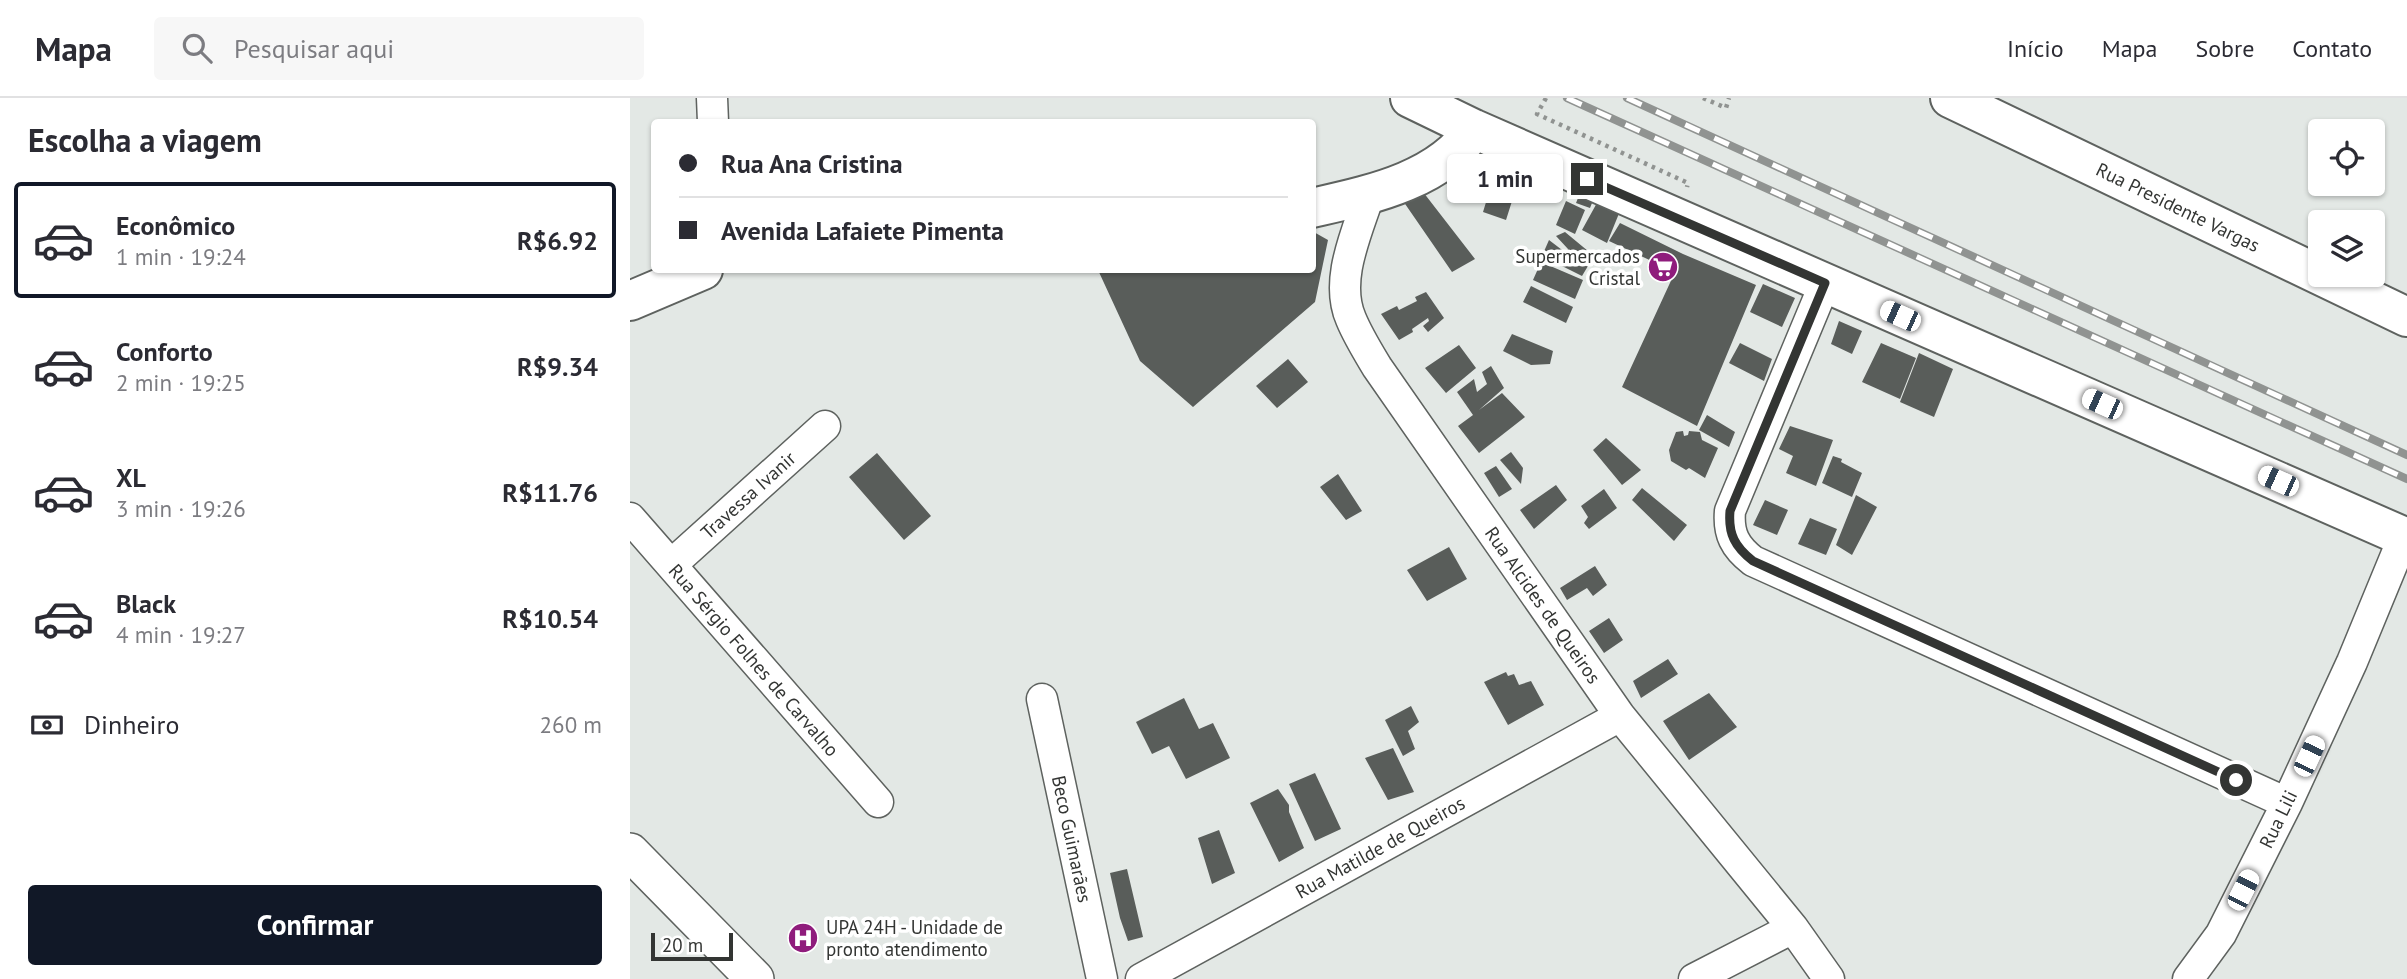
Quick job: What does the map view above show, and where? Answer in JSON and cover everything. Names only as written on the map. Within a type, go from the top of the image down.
[{"type":"main road","points":[[1410,98],[1474,129],[2406,537]]},
{"type":"main road","name":"Rua Presidente Vargas","points":[[1950,98],[2407,317]]},
{"type":"main road","points":[[1316,207],[1369,195],[1413,178],[1452,156],[1474,129]]},
{"type":"main road","points":[[630,301],[696,273]]},
{"type":"street","points":[[712,98],[713,119]]},
{"type":"street","name":"Rua Alcides de Queiros","points":[[1369,195],[1351,251],[1344,285],[1350,317],[1377,368],[1620,716],[1793,928],[1829,979]]},
{"type":"street","points":[[1825,283],[1730,511],[1732,538],[1740,551],[1753,561],[2287,803]]},
{"type":"street","name":"Travessa Ivanir","points":[[671,565],[825,426]]},
{"type":"street","name":"Rua Sérgio Folhes de Carvalho","points":[[630,518],[878,802]]},
{"type":"street","name":"Rua Lili","points":[[2188,979],[2221,934],[2287,803],[2352,663],[2406,537]]},
{"type":"street","name":"Beco Guimarães","points":[[1042,699],[1102,979]]},
{"type":"street","name":"Rua Matilde de Queiros","points":[[1141,979],[1620,716]]},
{"type":"street","points":[[630,852],[740,974]]},
{"type":"street","points":[[1694,979],[1793,928]]},
{"type":"path","points":[[1703,98],[1726,108],[1730,98]]},
{"type":"building","points":[[1495,173],[1519,179],[1506,220],[1483,212]]},
{"type":"building","points":[[1420,188],[1475,259],[1452,272],[1401,198]]},
{"type":"building","points":[[1580,193],[1594,198],[1590,208],[1576,203]]},
{"type":"building","points":[[1566,201],[1585,210],[1575,234],[1556,225]]},
{"type":"building","points":[[1598,201],[1620,211],[1607,243],[1582,230]]},
{"type":"building","points":[[1620,223],[1756,285],[1697,426],[1622,387],[1675,272],[1609,241]]},
{"type":"building","points":[[1565,232],[1594,256],[1582,276],[1542,256],[1549,240],[1566,253],[1568,249],[1556,236]]},
{"type":"building","points":[[1316,233],[1328,240],[1315,302],[1193,407],[1140,361],[1099,273],[1316,273]]},
{"type":"building","points":[[1541,262],[1583,280],[1575,299],[1533,280]]},
{"type":"building","points":[[1763,284],[1795,298],[1782,327],[1750,312]]},
{"type":"building","points":[[1531,286],[1573,307],[1566,323],[1523,302]]},
{"type":"building","points":[[1426,292],[1444,318],[1428,332],[1423,326],[1429,321],[1428,318],[1399,340],[1381,314],[1397,306],[1399,310],[1417,301],[1415,297]]},
{"type":"building","points":[[1839,321],[1862,331],[1852,354],[1831,344]]},
{"type":"building","points":[[1512,334],[1553,351],[1550,364],[1531,365],[1503,351]]},
{"type":"building","points":[[1740,343],[1772,359],[1764,381],[1729,363]]},
{"type":"building","points":[[1881,343],[1916,358],[1900,399],[1862,382]]},
{"type":"building","points":[[1459,345],[1476,368],[1446,393],[1425,368]]},
{"type":"building","points":[[1919,353],[1953,369],[1934,417],[1900,402]]},
{"type":"building","points":[[1288,359],[1308,382],[1277,408],[1256,386]]},
{"type":"building","points":[[1491,366],[1504,388],[1479,410],[1502,393],[1525,417],[1479,453],[1458,426],[1473,415],[1457,392],[1474,379],[1477,392],[1487,384],[1482,372]]},
{"type":"building","points":[[1707,415],[1735,432],[1729,447],[1699,430]]},
{"type":"building","points":[[1790,426],[1833,440],[1816,486],[1786,473],[1793,456],[1779,449]]},
{"type":"building","points":[[1683,431],[1684,436],[1688,435],[1689,431],[1700,432],[1702,440],[1718,448],[1705,478],[1671,461],[1669,450],[1676,432]]},
{"type":"building","points":[[1606,438],[1641,470],[1622,485],[1593,450]]},
{"type":"building","points":[[1511,452],[1523,468],[1521,484],[1500,460]]},
{"type":"building","points":[[877,453],[931,516],[904,540],[849,477]]},
{"type":"building","points":[[1833,456],[1862,473],[1852,497],[1822,483]]},
{"type":"building","points":[[1496,466],[1512,489],[1499,497],[1484,473]]},
{"type":"building","points":[[1338,474],[1362,511],[1346,520],[1320,487]]},
{"type":"building","points":[[1556,485],[1567,500],[1534,529],[1520,510]]},
{"type":"building","points":[[1642,488],[1687,525],[1674,541],[1632,500]]},
{"type":"building","points":[[1604,489],[1617,508],[1589,529],[1584,523],[1588,517],[1581,506]]},
{"type":"building","points":[[1856,495],[1877,507],[1852,555],[1836,545]]},
{"type":"building","points":[[1765,500],[1788,510],[1777,535],[1753,525]]},
{"type":"building","points":[[1810,518],[1837,529],[1826,555],[1798,544]]},
{"type":"building","points":[[1449,547],[1467,579],[1427,601],[1407,570]]},
{"type":"building","points":[[1595,566],[1607,585],[1593,596],[1587,588],[1567,600],[1560,588]]},
{"type":"building","points":[[1609,618],[1623,640],[1604,653],[1589,631]]},
{"type":"building","points":[[1668,659],[1678,674],[1641,698],[1633,681]]},
{"type":"building","points":[[1506,672],[1508,676],[1514,674],[1519,685],[1531,681],[1544,705],[1508,725],[1484,682]]},
{"type":"building","points":[[1709,693],[1737,727],[1689,760],[1663,721]]},
{"type":"building","points":[[1184,698],[1199,729],[1213,723],[1230,758],[1186,779],[1169,746],[1152,754],[1136,722]]},
{"type":"building","points":[[1411,706],[1419,722],[1408,731],[1415,749],[1403,756],[1385,720]]},
{"type":"building","points":[[1393,748],[1414,792],[1388,800],[1365,758]]},
{"type":"building","points":[[1315,773],[1341,829],[1315,841],[1289,784]]},
{"type":"building","points":[[1278,789],[1289,805],[1289,812],[1304,848],[1279,862],[1250,803]]},
{"type":"building","points":[[1219,830],[1235,873],[1212,884],[1198,838]]},
{"type":"building","points":[[1127,869],[1143,937],[1128,941],[1110,873]]},
{"type":"railway","points":[[1567,98],[2407,479]]},
{"type":"railway","points":[[1627,98],[2407,455]]},
{"type":"place","name":"Supermercados Cristal","points":[[1663,267]]},
{"type":"place","name":"UPA 24H - Unidade de pronto atendimento","points":[[803,938]]},
{"type":"route","points":[[1587,179],[1825,283],[1730,511],[1732,538],[1740,551],[1753,561],[2236,780]]}]
